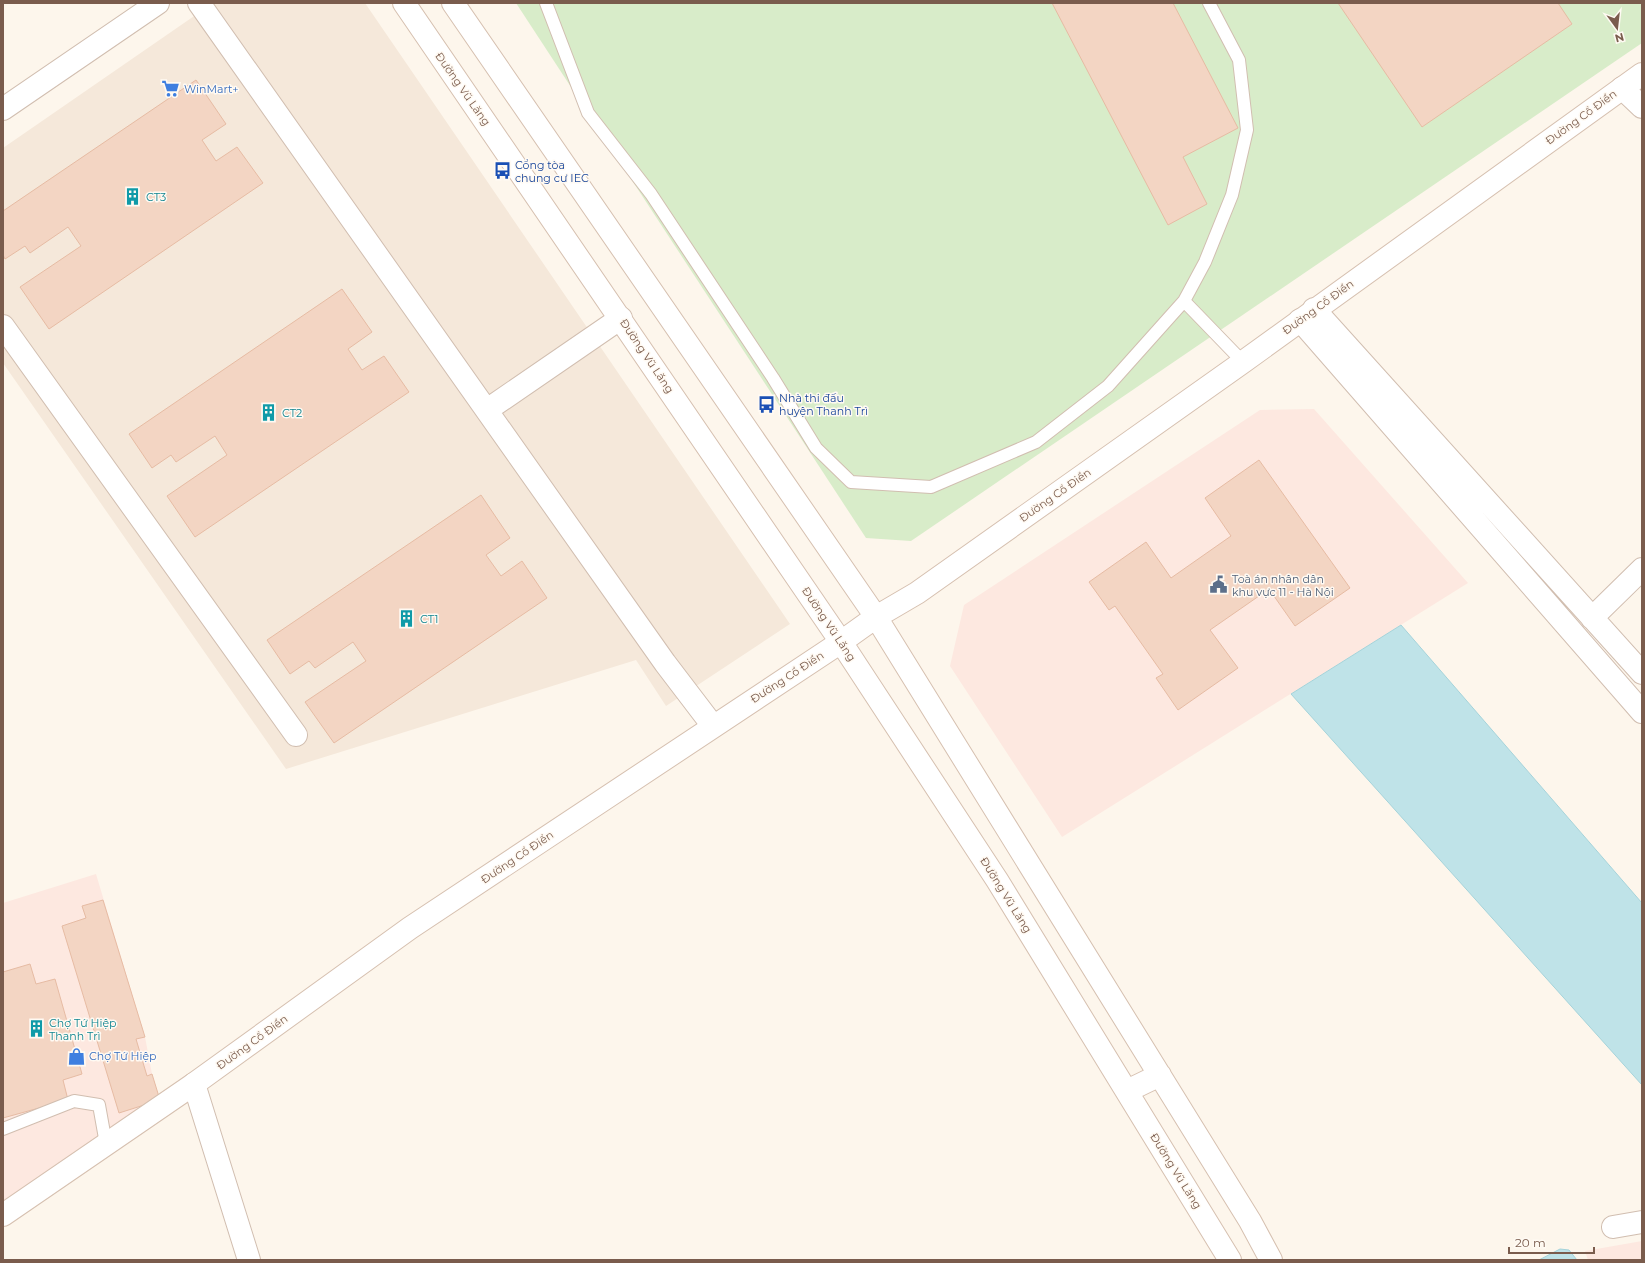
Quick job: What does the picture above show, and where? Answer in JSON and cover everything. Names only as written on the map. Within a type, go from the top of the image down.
[{"type":"street","points":[[3,109],[158,3]]},
{"type":"street","points":[[199,3],[665,663],[713,726]]},
{"type":"street","name":"Đường Vũ Lăng","points":[[404,3],[621,318],[841,642],[997,880],[1230,1260]]},
{"type":"street","points":[[453,3],[876,617],[1250,1221],[1271,1260]]},
{"type":"street","name":"Đường Cổ Điển","points":[[3,1215],[194,1084],[410,928],[841,642],[876,617],[918,593],[1243,362],[1642,74]]},
{"type":"street","points":[[1622,88],[1642,107]]},
{"type":"street","points":[[1307,315],[1642,673]]},
{"type":"street","points":[[1307,315],[1642,712]]},
{"type":"street","points":[[487,410],[621,318]]},
{"type":"street","points":[[3,326],[296,735]]},
{"type":"street","points":[[1592,618],[1642,568]]},
{"type":"street","points":[[1127,1091],[1160,1075]]},
{"type":"street","points":[[194,1084],[249,1260]]},
{"type":"street","points":[[1613,1227],[1642,1222]]},
{"type":"lane","points":[[546,3],[588,113],[651,194],[773,378],[816,448],[852,482],[931,487],[1036,442],[1108,386],[1184,301],[1205,262],[1232,195],[1247,130],[1239,60],[1209,3]]},
{"type":"lane","points":[[1184,301],[1243,362]]},
{"type":"lane","points":[[3,1129],[74,1101],[99,1105],[106,1144]]},
{"type":"shaded area","points":[[213,3],[365,3],[790,624],[666,706],[636,660],[286,769],[3,363],[3,148]]},
{"type":"shaded area","points":[[1314,409],[1468,583],[1062,837],[950,666],[964,605],[1260,410]]},
{"type":"shaded area","name":"Chợ Tứ Hiệp","points":[[96,874],[145,1037],[152,1074],[160,1100],[3,1209],[3,903]]},
{"type":"shaded area","points":[[1642,1241],[1642,1260],[1588,1260],[1585,1251]]},
{"type":"green space","points":[[516,3],[1642,3],[1642,43],[911,541],[866,538]]},
{"type":"water","points":[[1401,625],[1642,903],[1642,1085],[1291,694]]},
{"type":"water","points":[[1560,1249],[1569,1250],[1577,1260],[1539,1260]]},
{"type":"building","points":[[1052,3],[1173,3],[1238,128],[1183,157],[1207,204],[1168,225]]},
{"type":"building","points":[[1338,3],[1558,3],[1572,24],[1422,127]]},
{"type":"building","name":"CT3","points":[[196,80],[226,124],[202,140],[216,161],[237,147],[263,183],[49,329],[20,287],[81,246],[68,227],[30,253],[25,246],[5,259],[3,255],[3,211]]},
{"type":"building","name":"CT2","points":[[342,289],[372,332],[348,349],[362,370],[384,356],[409,392],[195,537],[167,496],[227,455],[215,436],[176,462],[171,455],[152,468],[129,434]]},
{"type":"building","name":"Toà án nhân dân khu vực 11 - Hà Nội","points":[[1259,460],[1350,588],[1295,626],[1269,589],[1210,630],[1238,668],[1178,710],[1156,678],[1163,674],[1115,606],[1109,610],[1089,582],[1146,542],[1171,578],[1231,536],[1205,498]]},
{"type":"building","name":"CT1","points":[[481,495],[510,538],[486,555],[501,576],[522,561],[547,598],[334,743],[305,702],[366,661],[353,642],[315,668],[309,661],[290,674],[267,640]]},
{"type":"building","points":[[103,900],[145,1037],[136,1039],[147,1076],[152,1074],[160,1100],[119,1113],[62,926],[86,918],[82,906]]},
{"type":"building","name":"Chợ Tứ Hiệp Thanh Trì","points":[[30,964],[36,984],[55,979],[82,1074],[63,1080],[68,1100],[3,1118],[3,972]]},
{"type":"place","name":"WinMart+","points":[[171,89]]},
{"type":"place","name":"Cổng tòa chung cư IEC","points":[[502,171]]},
{"type":"place","name":"CT3","points":[[133,197]]},
{"type":"place","name":"Nhà thi đấu huyện Thanh Trì","points":[[766,404]]},
{"type":"place","name":"CT2","points":[[269,413]]},
{"type":"place","name":"Toà án nhân dân khu vực 11 - Hà Nội","points":[[1219,585]]},
{"type":"place","name":"CT1","points":[[407,619]]},
{"type":"place","name":"Chợ Tứ Hiệp Thanh Trì","points":[[36,1029]]},
{"type":"place","name":"Chợ Tứ Hiệp","points":[[76,1056]]}]
